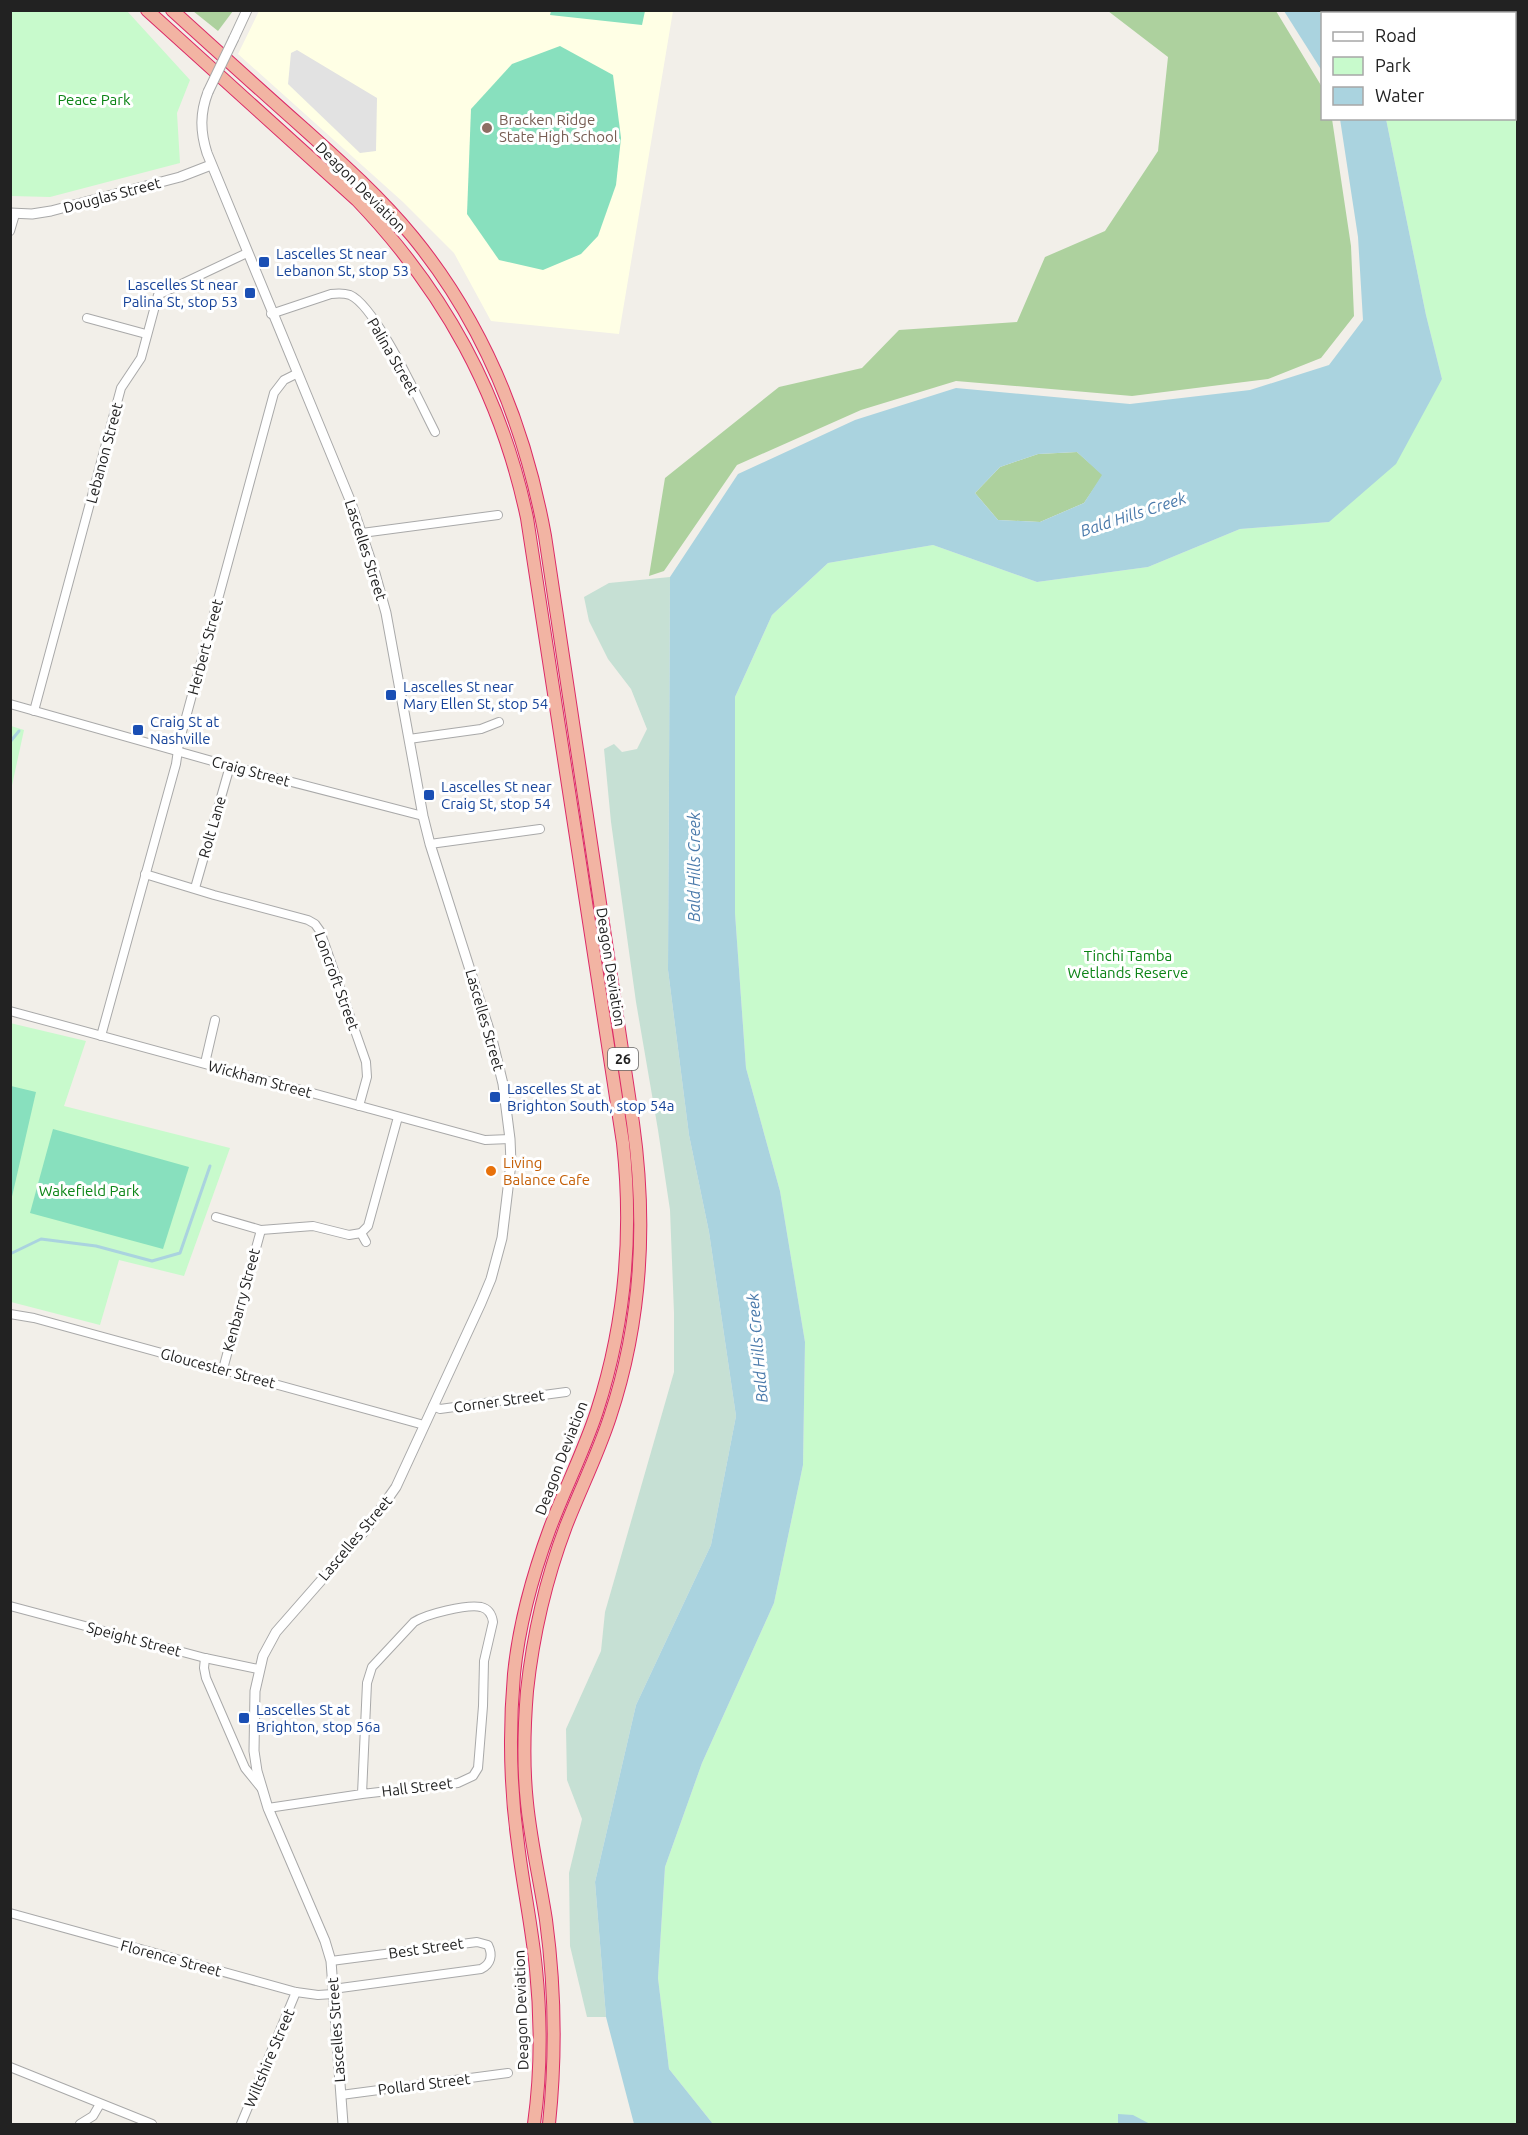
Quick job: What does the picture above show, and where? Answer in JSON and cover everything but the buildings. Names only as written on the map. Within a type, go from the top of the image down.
[{"type":"highway","name":"Deagon Deviation","points":[[147,10],[357,200],[395,241],[420,273],[453,324],[483,380],[513,461],[527,518],[623,1143],[628,1204],[628,1241],[623,1293],[611,1360],[596,1412],[544,1547],[527,1605],[511,1705],[512,1786],[537,1981],[538,2081],[534,2124]]},
{"type":"highway","name":"Deagon Deviation","points":[[172,10],[366,185],[430,258],[478,334],[500,380],[525,446],[543,525],[634,1132],[639,1170],[642,1233],[638,1295],[624,1369],[603,1438],[556,1554],[538,1622],[527,1692],[525,1766],[527,1803],[546,1921],[553,2006],[554,2048],[549,2124]]},
{"type":"street","name":"Lascelles Street","points":[[247,10],[208,92],[201,114],[203,141],[271,314],[362,533],[386,613],[423,816],[492,1039],[503,1084],[510,1139],[509,1184],[496,1265],[434,1406],[388,1500],[368,1527],[276,1632],[258,1669],[254,1699],[254,1751],[257,1771],[268,1808],[325,1941],[331,1961],[343,2124]]},
{"type":"street","name":"Douglas Street","points":[[13,214],[51,211],[180,177],[211,165]]},
{"type":"street","points":[[10,231],[13,214]]},
{"type":"street","name":"Lebanon Street","points":[[34,711],[121,388],[141,358],[158,295],[247,253]]},
{"type":"street","name":"Palina Street","points":[[271,314],[332,294],[341,293],[351,296],[382,331],[435,432]]},
{"type":"street","points":[[87,318],[146,334]]},
{"type":"street","name":"Herbert Street","points":[[101,1035],[176,764],[274,393],[284,380],[296,374]]},
{"type":"street","points":[[362,533],[498,515]]},
{"type":"street","name":"Craig Street","points":[[10,704],[230,766],[423,816]]},
{"type":"street","points":[[409,739],[481,729],[499,722]]},
{"type":"street","name":"Rolt Lane","points":[[195,888],[230,766]]},
{"type":"street","points":[[430,844],[540,829]]},
{"type":"street","name":"Loncroft Street","points":[[145,874],[308,920],[315,924],[320,931],[366,1062],[367,1077],[358,1106]]},
{"type":"street","name":"Wickham Street","points":[[10,1011],[485,1140],[510,1139]]},
{"type":"street","points":[[205,1063],[215,1020]]},
{"type":"street","points":[[366,1242],[361,1233],[368,1226],[399,1117]]},
{"type":"street","name":"Kenbarry Street","points":[[216,1217],[261,1230],[313,1226],[350,1235],[361,1233]]},
{"type":"street","name":"Kenbarry Street","points":[[223,1369],[261,1230]]},
{"type":"street","name":"Gloucester Street","points":[[10,1314],[34,1318],[424,1425]]},
{"type":"street","name":"Corner Street","points":[[434,1406],[440,1409],[566,1392]]},
{"type":"street","name":"Speight Street","points":[[10,1606],[205,1658],[258,1669]]},
{"type":"street","name":"Hall Street","points":[[268,1808],[458,1783],[473,1776],[479,1756],[484,1661],[493,1622],[490,1613],[482,1607],[431,1613],[421,1617],[372,1667],[367,1683],[362,1794]]},
{"type":"street","points":[[205,1658],[206,1678],[245,1768],[263,1790]]},
{"type":"street","name":"Florence Street","points":[[10,1913],[296,1992],[318,1995],[333,1991]]},
{"type":"street","name":"Best Street","points":[[331,1961],[477,1942],[488,1946],[491,1956],[489,1962],[481,1969],[333,1991]]},
{"type":"street","name":"Wiltshire Street","points":[[241,2124],[296,1992]]},
{"type":"street","points":[[10,2067],[152,2124]]},
{"type":"street","name":"Pollard Street","points":[[341,2095],[508,2073]]},
{"type":"street","points":[[80,2124],[93,2116],[100,2104]]},
{"type":"shaded area","name":"Bracken Ridge State High School","points":[[259,11],[673,11],[619,334],[491,321],[454,253],[403,202],[238,54]]},
{"type":"shaded area","points":[[297,50],[377,98],[376,151],[360,153],[288,84],[291,53]]},
{"type":"shaded area","points":[[670,577],[668,970],[689,1135],[709,1232],[736,1416],[711,1545],[636,1705],[595,1882],[606,2017],[587,2017],[570,1946],[569,1873],[582,1819],[567,1780],[566,1729],[601,1651],[605,1612],[674,1372],[674,1313],[670,1210],[636,1002],[611,822],[604,749],[614,744],[622,752],[637,749],[647,729],[631,689],[608,659],[589,621],[584,597],[609,583]]},
{"type":"green space","name":"Peace Park","points":[[11,10],[127,11],[190,80],[177,113],[180,163],[50,197],[11,196]]},
{"type":"green space","points":[[551,10],[645,11],[642,25],[550,15]]},
{"type":"green space","points":[[193,11],[233,11],[218,31]]},
{"type":"green space","points":[[1108,11],[1276,11],[1321,85],[1321,120],[1332,120],[1351,246],[1354,316],[1321,358],[1268,379],[1132,396],[956,381],[861,410],[737,465],[664,571],[649,576],[665,478],[779,387],[862,368],[899,330],[1017,322],[1045,257],[1105,231],[1158,151],[1168,57]]},
{"type":"green space","name":"Tinchi Tamba Wetlands Reserve","points":[[1319,11],[1517,11],[1517,2124],[713,2124],[669,2069],[658,1978],[665,1867],[702,1763],[774,1603],[803,1465],[805,1342],[780,1191],[746,1068],[735,913],[735,697],[772,615],[828,563],[933,545],[1037,582],[1148,567],[1240,529],[1329,522],[1442,379],[1426,315],[1386,120],[1516,120],[1516,12],[1321,12],[1321,14]]},
{"type":"green space","points":[[560,46],[613,75],[621,138],[616,185],[598,236],[581,254],[543,270],[499,260],[467,214],[471,109],[512,64]]},
{"type":"green space","points":[[1077,452],[1103,475],[1084,503],[1040,522],[998,520],[975,493],[1000,467],[1038,454]]},
{"type":"green space","points":[[10,726],[24,730],[11,790]]},
{"type":"green space","name":"Wakefield Park","points":[[10,1023],[86,1041],[64,1106],[230,1148],[184,1276],[119,1260],[100,1325],[11,1302]]},
{"type":"green space","points":[[10,1086],[36,1092],[11,1201]]},
{"type":"green space","points":[[53,1129],[189,1167],[163,1249],[30,1213]]},
{"type":"water","points":[[1284,11],[1319,11],[1321,14],[1321,69]]},
{"type":"water","name":"Bald Hills Creek","points":[[1340,120],[1386,120],[1426,315],[1442,379],[1396,464],[1329,522],[1240,529],[1148,567],[1037,582],[933,545],[828,563],[772,615],[735,697],[735,913],[746,1068],[780,1191],[805,1342],[803,1465],[774,1603],[702,1763],[665,1867],[658,1978],[669,2069],[713,2124],[634,2124],[606,2017],[595,1882],[636,1705],[711,1545],[736,1416],[709,1232],[689,1135],[668,970],[670,577],[738,474],[855,420],[956,388],[1130,404],[1250,390],[1329,365],[1363,320],[1358,237]],"holes":[[[1077,452],[1102,475],[1084,503],[1040,522],[998,520],[975,493],[1000,467],[1038,454]]]},
{"type":"water","points":[[1118,2114],[1133,2115],[1150,2124],[1118,2124]]},
{"type":"waterway","points":[[10,742],[19,731]]},
{"type":"waterway","points":[[10,1254],[41,1239],[96,1246],[152,1261],[180,1253],[210,1166]]},
{"type":"place","name":"Bracken Ridge State High School","points":[[487,128]]},
{"type":"place","name":"Lascelles St near Lebanon St, stop 53","points":[[264,262]]},
{"type":"place","name":"Lascelles St near Palina St, stop 53","points":[[250,293]]},
{"type":"place","name":"Lascelles St near Mary Ellen St, stop 54","points":[[391,695]]},
{"type":"place","name":"Craig St at Nashville","points":[[138,730]]},
{"type":"place","name":"Lascelles St near Craig St, stop 54","points":[[429,795]]},
{"type":"place","name":"Lascelles St at Brighton South, stop 54a","points":[[495,1097]]},
{"type":"place","name":"Living Balance Cafe","points":[[491,1171]]},
{"type":"place","name":"Lascelles St at Brighton, stop 56a","points":[[244,1718]]}]
